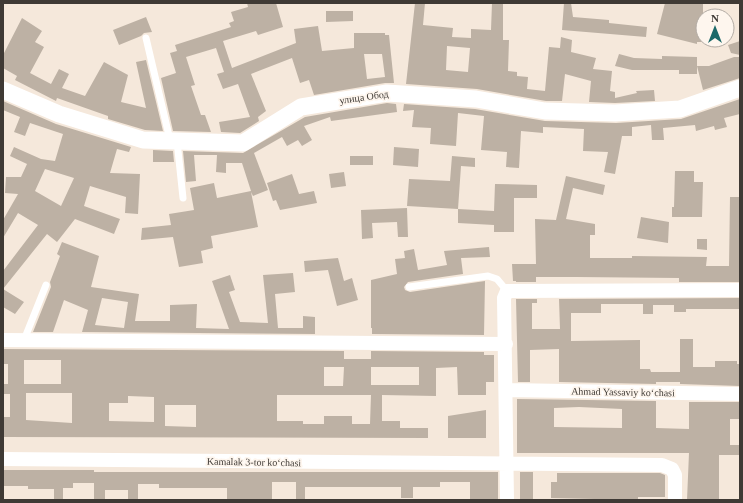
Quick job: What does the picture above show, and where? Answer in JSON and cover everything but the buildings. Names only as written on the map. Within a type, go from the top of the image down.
[{"type":"street","name":"улица Обод","points":[[3,90],[59,114],[142,140],[242,143],[301,107],[387,93],[476,98],[545,111],[615,113],[680,109],[740,88]]},
{"type":"street","points":[[507,500],[507,390],[504,298],[507,291],[740,290]]},
{"type":"street","points":[[3,340],[506,344]]},
{"type":"street","name":"Ahmad Yassaviy koʻchasi","points":[[507,390],[740,394]]},
{"type":"street","name":"Kamalak 3-tor koʻchasi","points":[[3,460],[662,465],[672,469],[675,475],[675,500]]},
{"type":"lane","points":[[146,38],[174,141],[183,198]]},
{"type":"lane","points":[[409,287],[488,276],[497,279],[507,291]]},
{"type":"lane","points":[[24,340],[46,285]]}]
